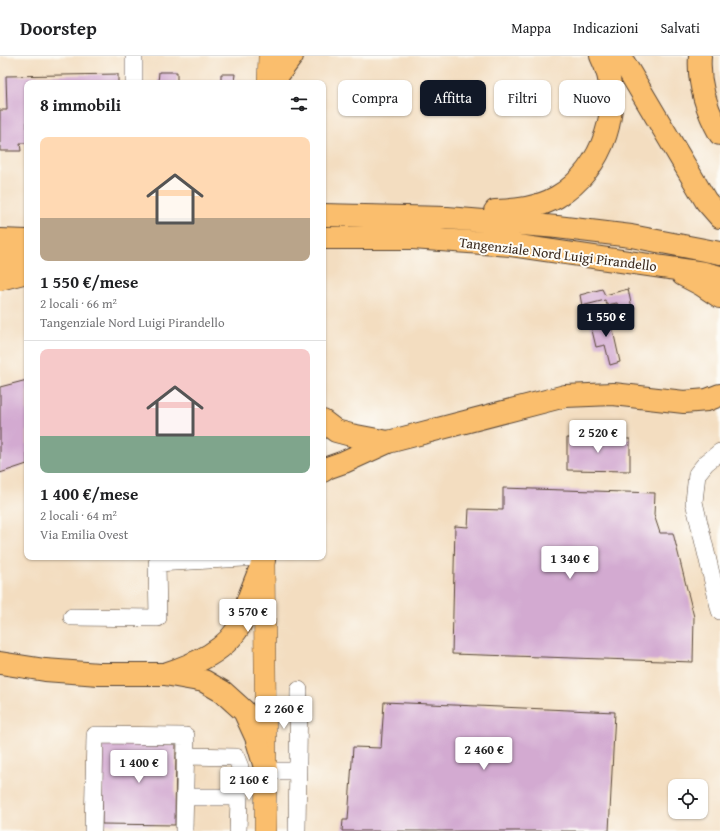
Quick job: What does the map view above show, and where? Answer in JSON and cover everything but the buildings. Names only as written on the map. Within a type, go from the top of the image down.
[{"type":"highway","points":[[274,80],[292,56]]},
{"type":"highway","points":[[418,216],[454,209],[486,211],[523,209],[536,206],[556,197],[576,184],[592,165],[600,149],[609,121],[611,92],[607,68],[601,56]]},
{"type":"highway","points":[[620,56],[706,200],[720,217]]},
{"type":"highway","points":[[700,56],[699,65],[701,85],[712,121],[720,134]]},
{"type":"highway","name":"Tangenziale Nord Luigi Pirandello","points":[[326,215],[418,216],[557,227],[631,236],[720,253]]},
{"type":"highway","name":"Tangenziale Nord Luigi Pirandello","points":[[326,238],[412,238],[511,245],[704,273],[720,277]]},
{"type":"highway","points":[[0,240],[24,241]]},
{"type":"highway","points":[[0,257],[24,252]]},
{"type":"highway","points":[[669,268],[702,285],[720,297]]},
{"type":"highway","points":[[0,279],[24,273]]},
{"type":"highway","points":[[674,401],[705,391],[720,381]]},
{"type":"highway","points":[[326,469],[388,442],[565,396],[613,394],[684,402],[708,400],[720,395]]},
{"type":"highway","points":[[326,423],[336,431],[388,442]]},
{"type":"highway","points":[[165,674],[191,665],[212,654],[228,641],[242,621],[262,560]]},
{"type":"highway","points":[[0,663],[45,670],[99,674],[165,674],[204,681],[223,692],[244,711],[256,737],[266,771]]},
{"type":"main road","points":[[268,80],[270,56]]},
{"type":"main road","points":[[263,560],[266,771],[265,831]]},
{"type":"street","points":[[134,56],[134,80]]},
{"type":"street","points":[[720,452],[706,463],[697,474],[694,502],[720,611]]},
{"type":"street","points":[[72,617],[158,618],[157,563],[221,560]]},
{"type":"street","points":[[297,831],[299,690]]},
{"type":"street","points":[[93,831],[95,735],[186,736],[184,831]]},
{"type":"street","points":[[185,756],[236,757],[240,767],[238,831]]},
{"type":"street","points":[[266,771],[298,771]]},
{"type":"street","points":[[185,797],[239,797]]}]
